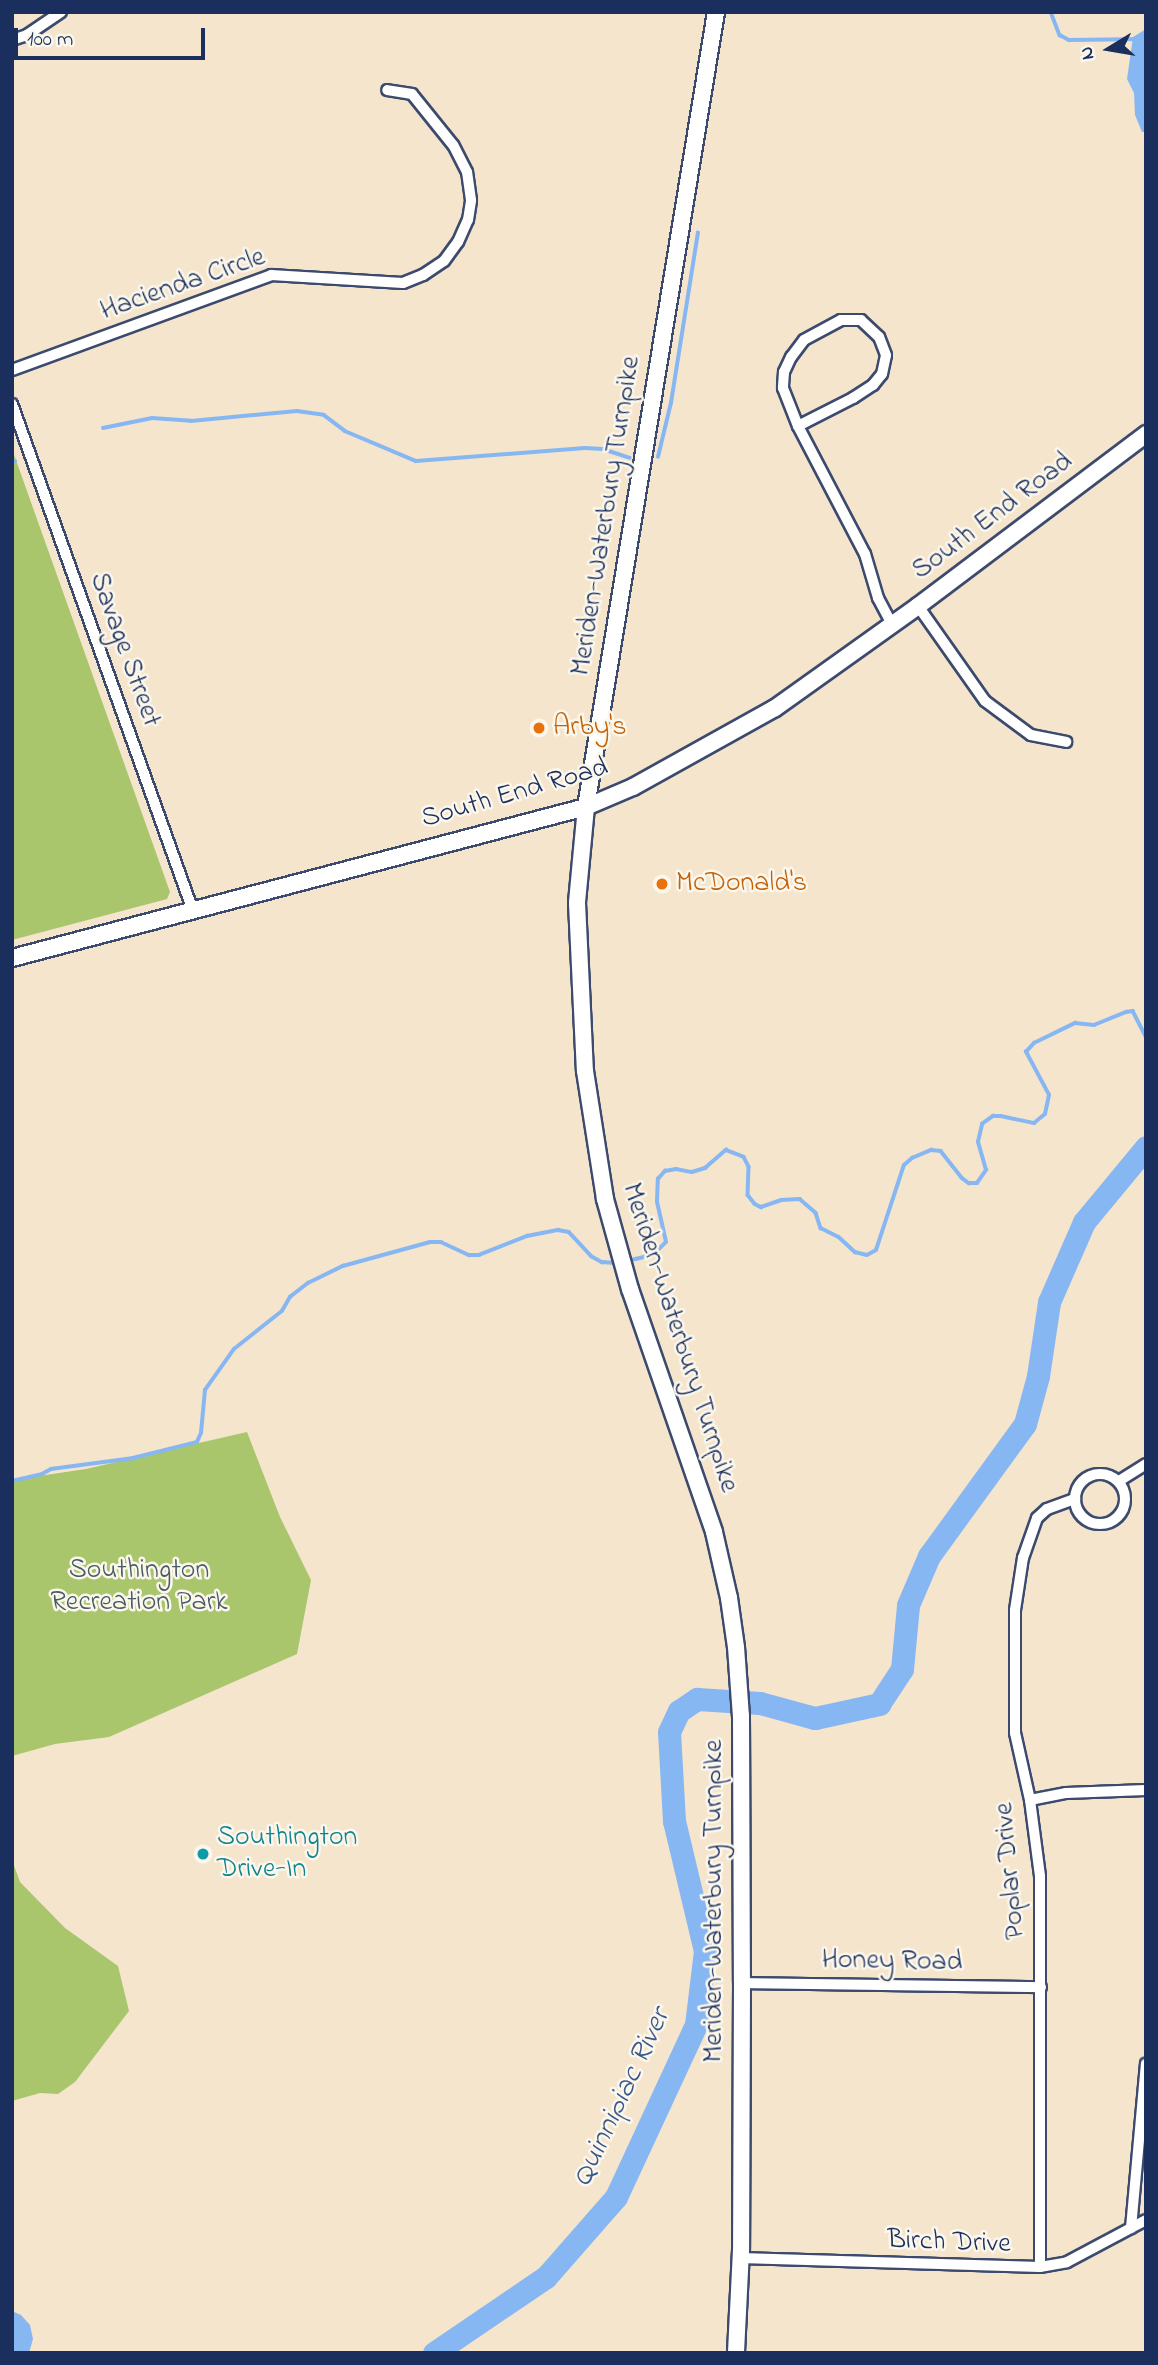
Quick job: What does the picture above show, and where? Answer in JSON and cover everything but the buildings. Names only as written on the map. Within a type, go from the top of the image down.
[{"type":"main road","name":"Meriden-Waterbury Turnpike","points":[[716,12],[586,807],[577,903],[581,1033],[592,1131],[624,1270],[714,1532],[729,1598],[739,1687],[742,1983],[740,2258],[736,2353]]},
{"type":"main road","name":"South End Road","points":[[12,958],[586,807],[643,781],[775,708],[918,606],[1146,434]]},
{"type":"street","points":[[12,40],[27,35],[61,12]]},
{"type":"street","name":"Hacienda Circle","points":[[12,370],[271,275],[403,283],[423,275],[444,261],[458,242],[468,220],[471,200],[467,172],[453,145],[412,94],[387,90]]},
{"type":"street","points":[[798,426],[853,398],[873,385],[883,374],[886,365],[884,347],[879,337],[861,320],[841,320],[804,340],[791,356],[784,372],[783,388],[798,426],[859,543],[878,598],[892,624]]},
{"type":"street","name":"Savage Street","points":[[12,404],[193,911]]},
{"type":"street","points":[[918,606],[985,701],[1031,735],[1066,742]]},
{"type":"street","points":[[1119,1481],[1146,1464]]},
{"type":"street","points":[[1097,1474],[1109,1475],[1119,1481],[1126,1500],[1118,1518],[1110,1523],[1090,1523],[1076,1509],[1074,1499],[1077,1487],[1085,1478],[1097,1474]]},
{"type":"street","name":"Poplar Drive","points":[[1040,2267],[1040,1876],[1030,1800],[1015,1733],[1015,1610],[1023,1558],[1037,1518],[1046,1509],[1074,1499]]},
{"type":"street","points":[[1030,1800],[1066,1793],[1146,1790]]},
{"type":"street","name":"Honey Road","points":[[742,1983],[1041,1987]]},
{"type":"street","points":[[1131,2228],[1146,2064]]},
{"type":"street","name":"Birch Drive","points":[[740,2258],[1040,2267],[1067,2262],[1146,2220]]},
{"type":"green space","points":[[12,449],[170,892],[167,899],[12,940]]},
{"type":"green space","name":"Southington Recreation Park","points":[[247,1432],[280,1517],[311,1580],[297,1654],[109,1737],[55,1744],[12,1756],[12,1480],[86,1469]]},
{"type":"green space","points":[[12,1860],[20,1882],[65,1928],[118,1966],[129,2011],[75,2082],[58,2094],[40,2093],[12,2101]]},
{"type":"water","points":[[1146,29],[1146,132],[1142,132],[1135,115],[1134,93],[1127,79],[1133,37]]},
{"type":"water","points":[[12,2311],[21,2315],[30,2325],[33,2339],[29,2353],[12,2353]]},
{"type":"waterway","points":[[1051,12],[1060,35],[1069,40],[1146,39]]},
{"type":"waterway","points":[[658,457],[671,403],[698,233]]},
{"type":"waterway","points":[[103,428],[152,418],[191,421],[297,411],[324,415],[345,431],[416,461],[585,448],[603,449],[630,458]]},
{"type":"waterway","points":[[627,1261],[653,1255],[666,1242],[657,1202],[658,1179],[665,1171],[676,1169],[692,1172],[705,1168],[726,1150],[744,1157],[749,1167],[748,1195],[755,1204],[761,1207],[781,1200],[800,1199],[816,1213],[821,1228],[839,1237],[855,1252],[867,1255],[876,1250],[904,1165],[912,1158],[931,1150],[941,1151],[962,1178],[969,1183],[977,1183],[986,1170],[978,1142],[982,1124],[993,1116],[1034,1123],[1045,1114],[1049,1095],[1026,1052],[1034,1043],[1075,1023],[1094,1025],[1133,1011],[1146,1036]]},
{"type":"waterway","name":"Quinnipiac River","points":[[434,2353],[546,2277],[616,2197],[696,2025],[705,1951],[674,1821],[669,1732],[679,1711],[697,1699],[760,1703],[815,1718],[879,1704],[902,1669],[908,1605],[929,1556],[1025,1424],[1038,1376],[1049,1302],[1084,1222],[1146,1147]]},
{"type":"waterway","points":[[12,1481],[42,1474],[51,1469],[133,1458],[197,1442],[201,1433],[205,1390],[234,1349],[282,1311],[290,1297],[308,1283],[343,1266],[430,1242],[441,1242],[469,1255],[479,1255],[527,1236],[558,1230],[569,1232],[591,1256],[602,1262],[616,1263]]},
{"type":"place","name":"Arby's","points":[[539,728]]},
{"type":"place","name":"McDonald's","points":[[662,884]]},
{"type":"place","name":"Southington Drive-In","points":[[203,1854]]}]
